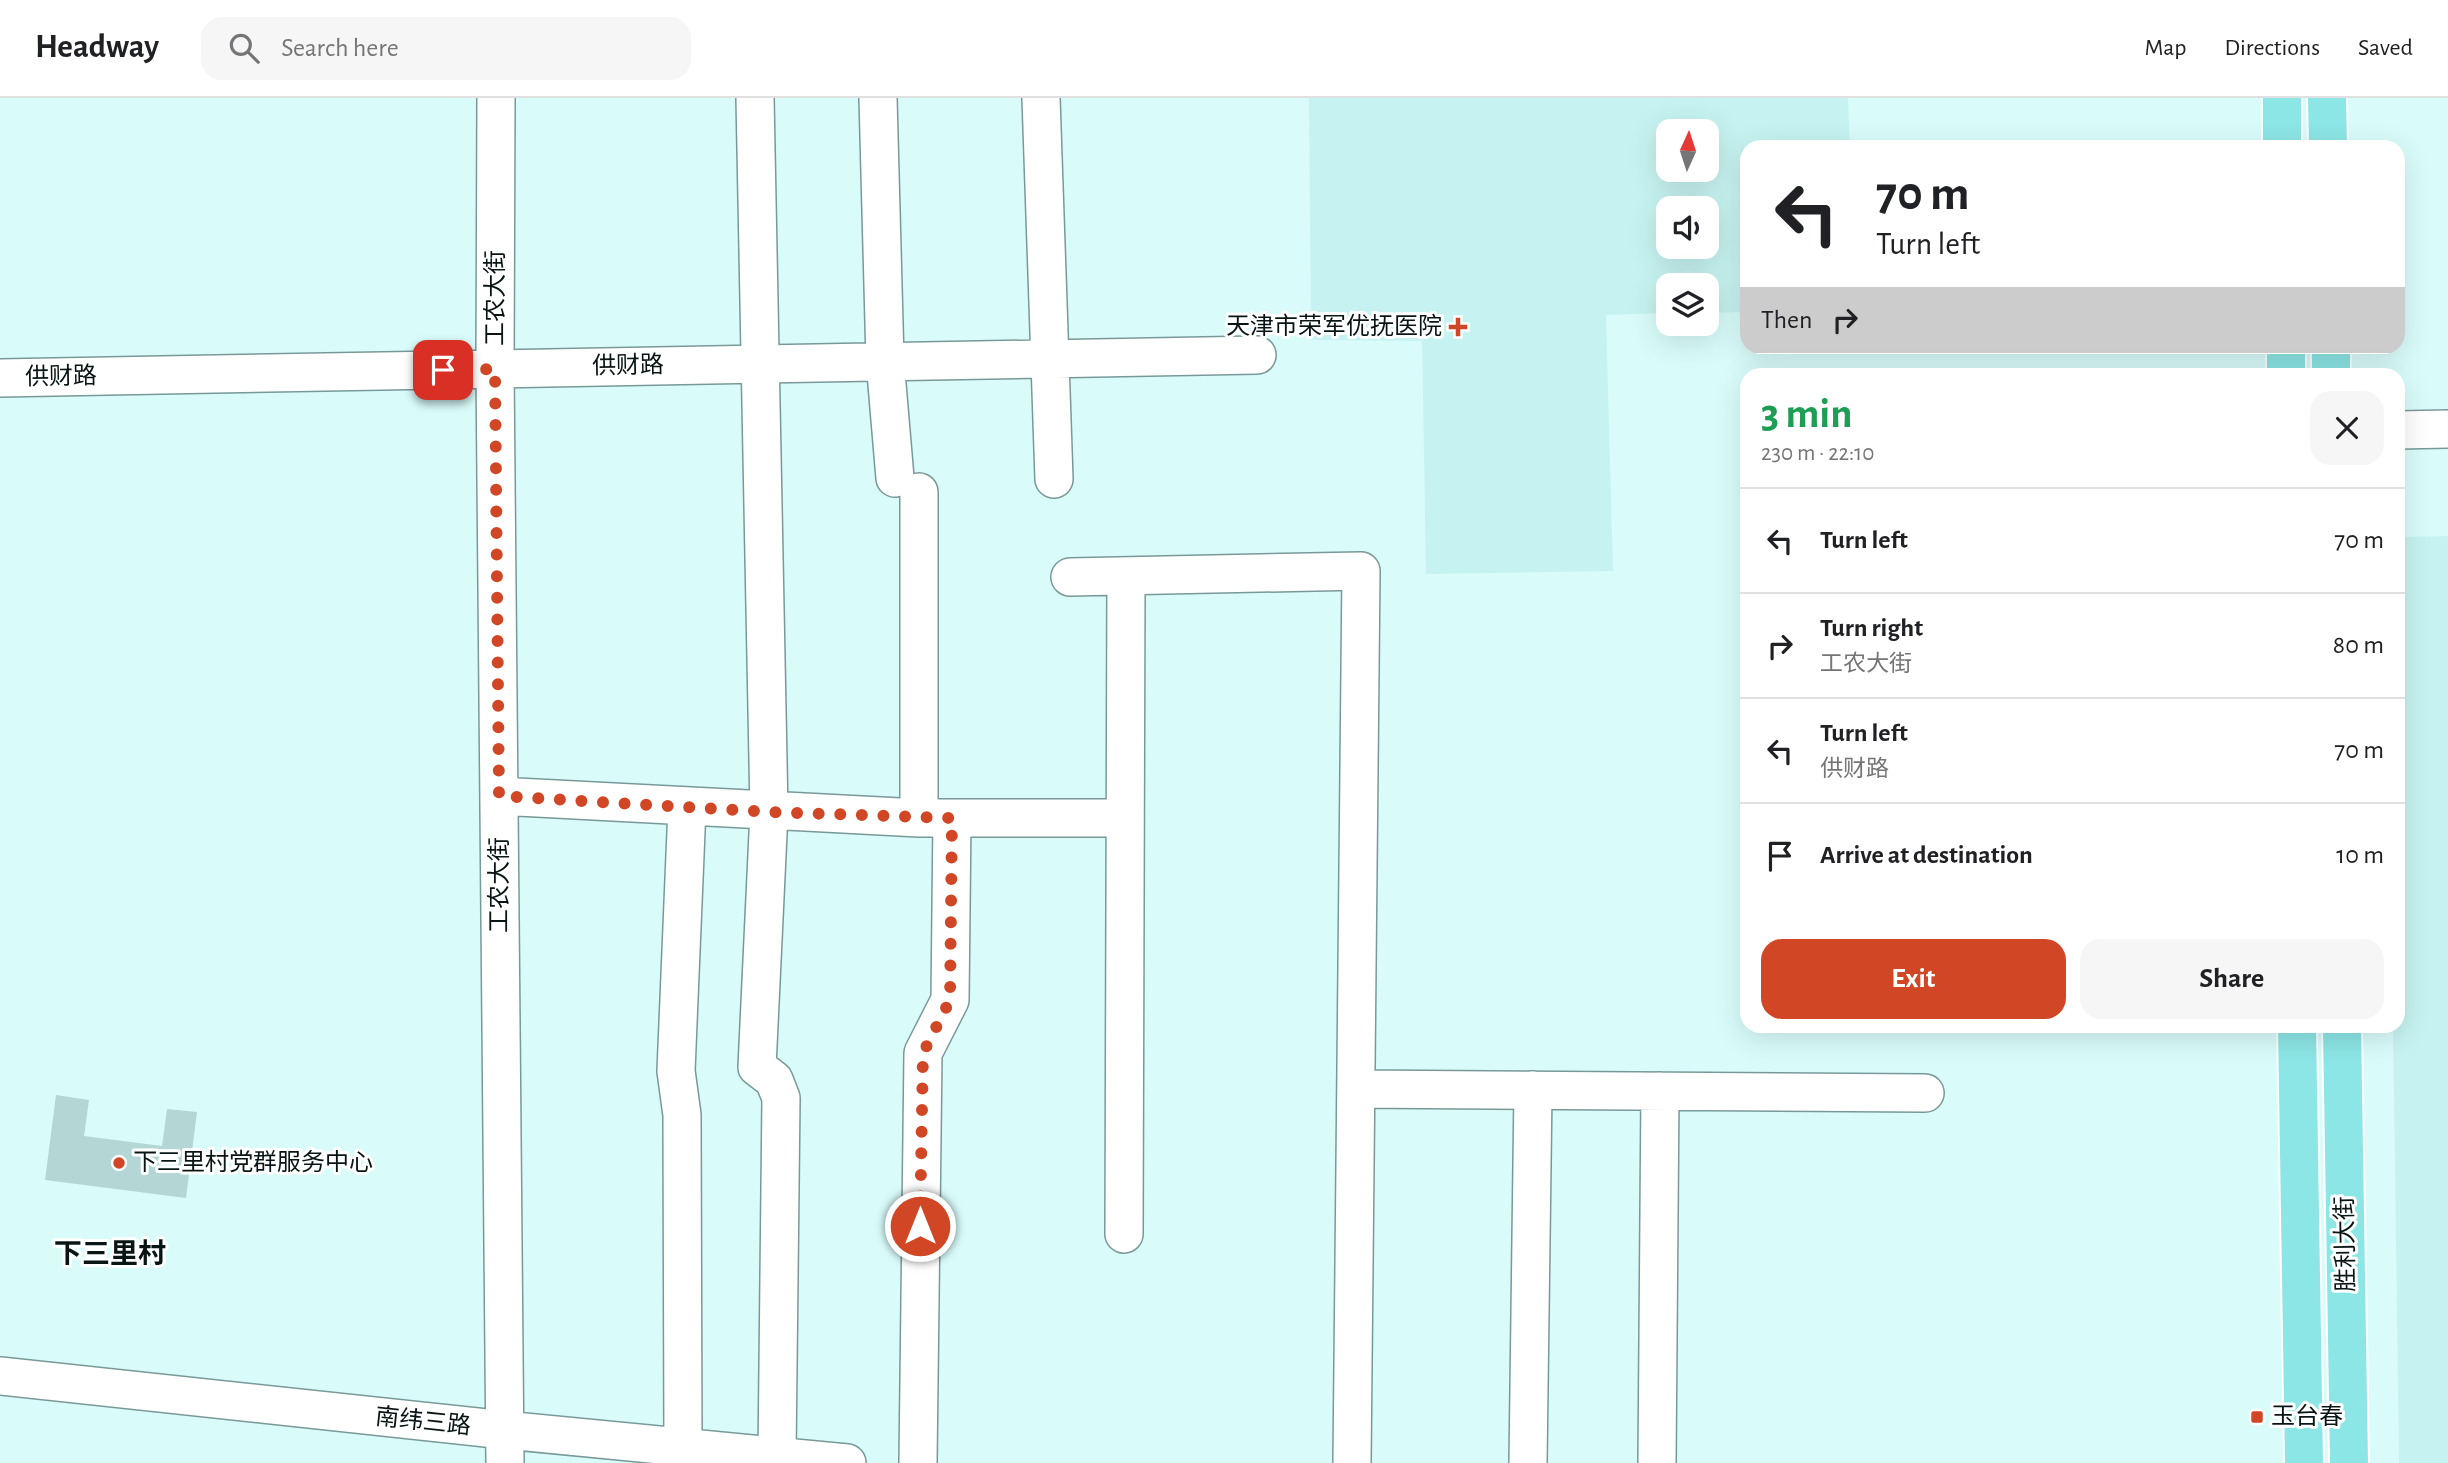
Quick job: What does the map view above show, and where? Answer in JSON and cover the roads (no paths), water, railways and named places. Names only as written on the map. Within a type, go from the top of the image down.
[{"type":"main road","points":[[2281,98],[2282,140]]},
{"type":"main road","points":[[2327,98],[2328,140]]},
{"type":"main road","points":[[2297,1033],[2304,1463]]},
{"type":"main road","name":"胜利大街","points":[[2342,1033],[2349,1463]]},
{"type":"street","name":"工农大街","points":[[496,98],[495,369],[505,1447]]},
{"type":"street","points":[[755,98],[769,812],[757,1067],[774,1080],[781,1098],[777,1456]]},
{"type":"street","points":[[877,98],[885,361],[907,485],[950,1000],[923,1053],[918,1463]]},
{"type":"street","points":[[1041,98],[1054,479]]},
{"type":"street","name":"供财路","points":[[0,378],[1257,355]]},
{"type":"street","points":[[2405,429],[2448,429]]},
{"type":"street","points":[[1070,578],[1361,571],[1352,1463]]},
{"type":"street","points":[[1124,1234],[1126,576]]},
{"type":"street","points":[[499,796],[769,812],[936,818],[1124,818]]},
{"type":"street","points":[[683,1447],[682,1115],[676,1071],[687,807]]},
{"type":"street","points":[[1356,1089],[1925,1093]]},
{"type":"street","points":[[1528,1463],[1533,1090]]},
{"type":"street","points":[[1657,1463],[1660,1091]]},
{"type":"street","name":"南纬三路","points":[[0,1377],[505,1447],[683,1447],[847,1463]]},
{"type":"place","name":"天津市荣军优抚医院","points":[[1458,327]]},
{"type":"place","name":"下三里村党群服务中心","points":[[119,1163]]},
{"type":"place","name":"玉台春","points":[[2257,1417]]},
{"type":"district","name":"下三里村","points":[[110,1255]]}]
